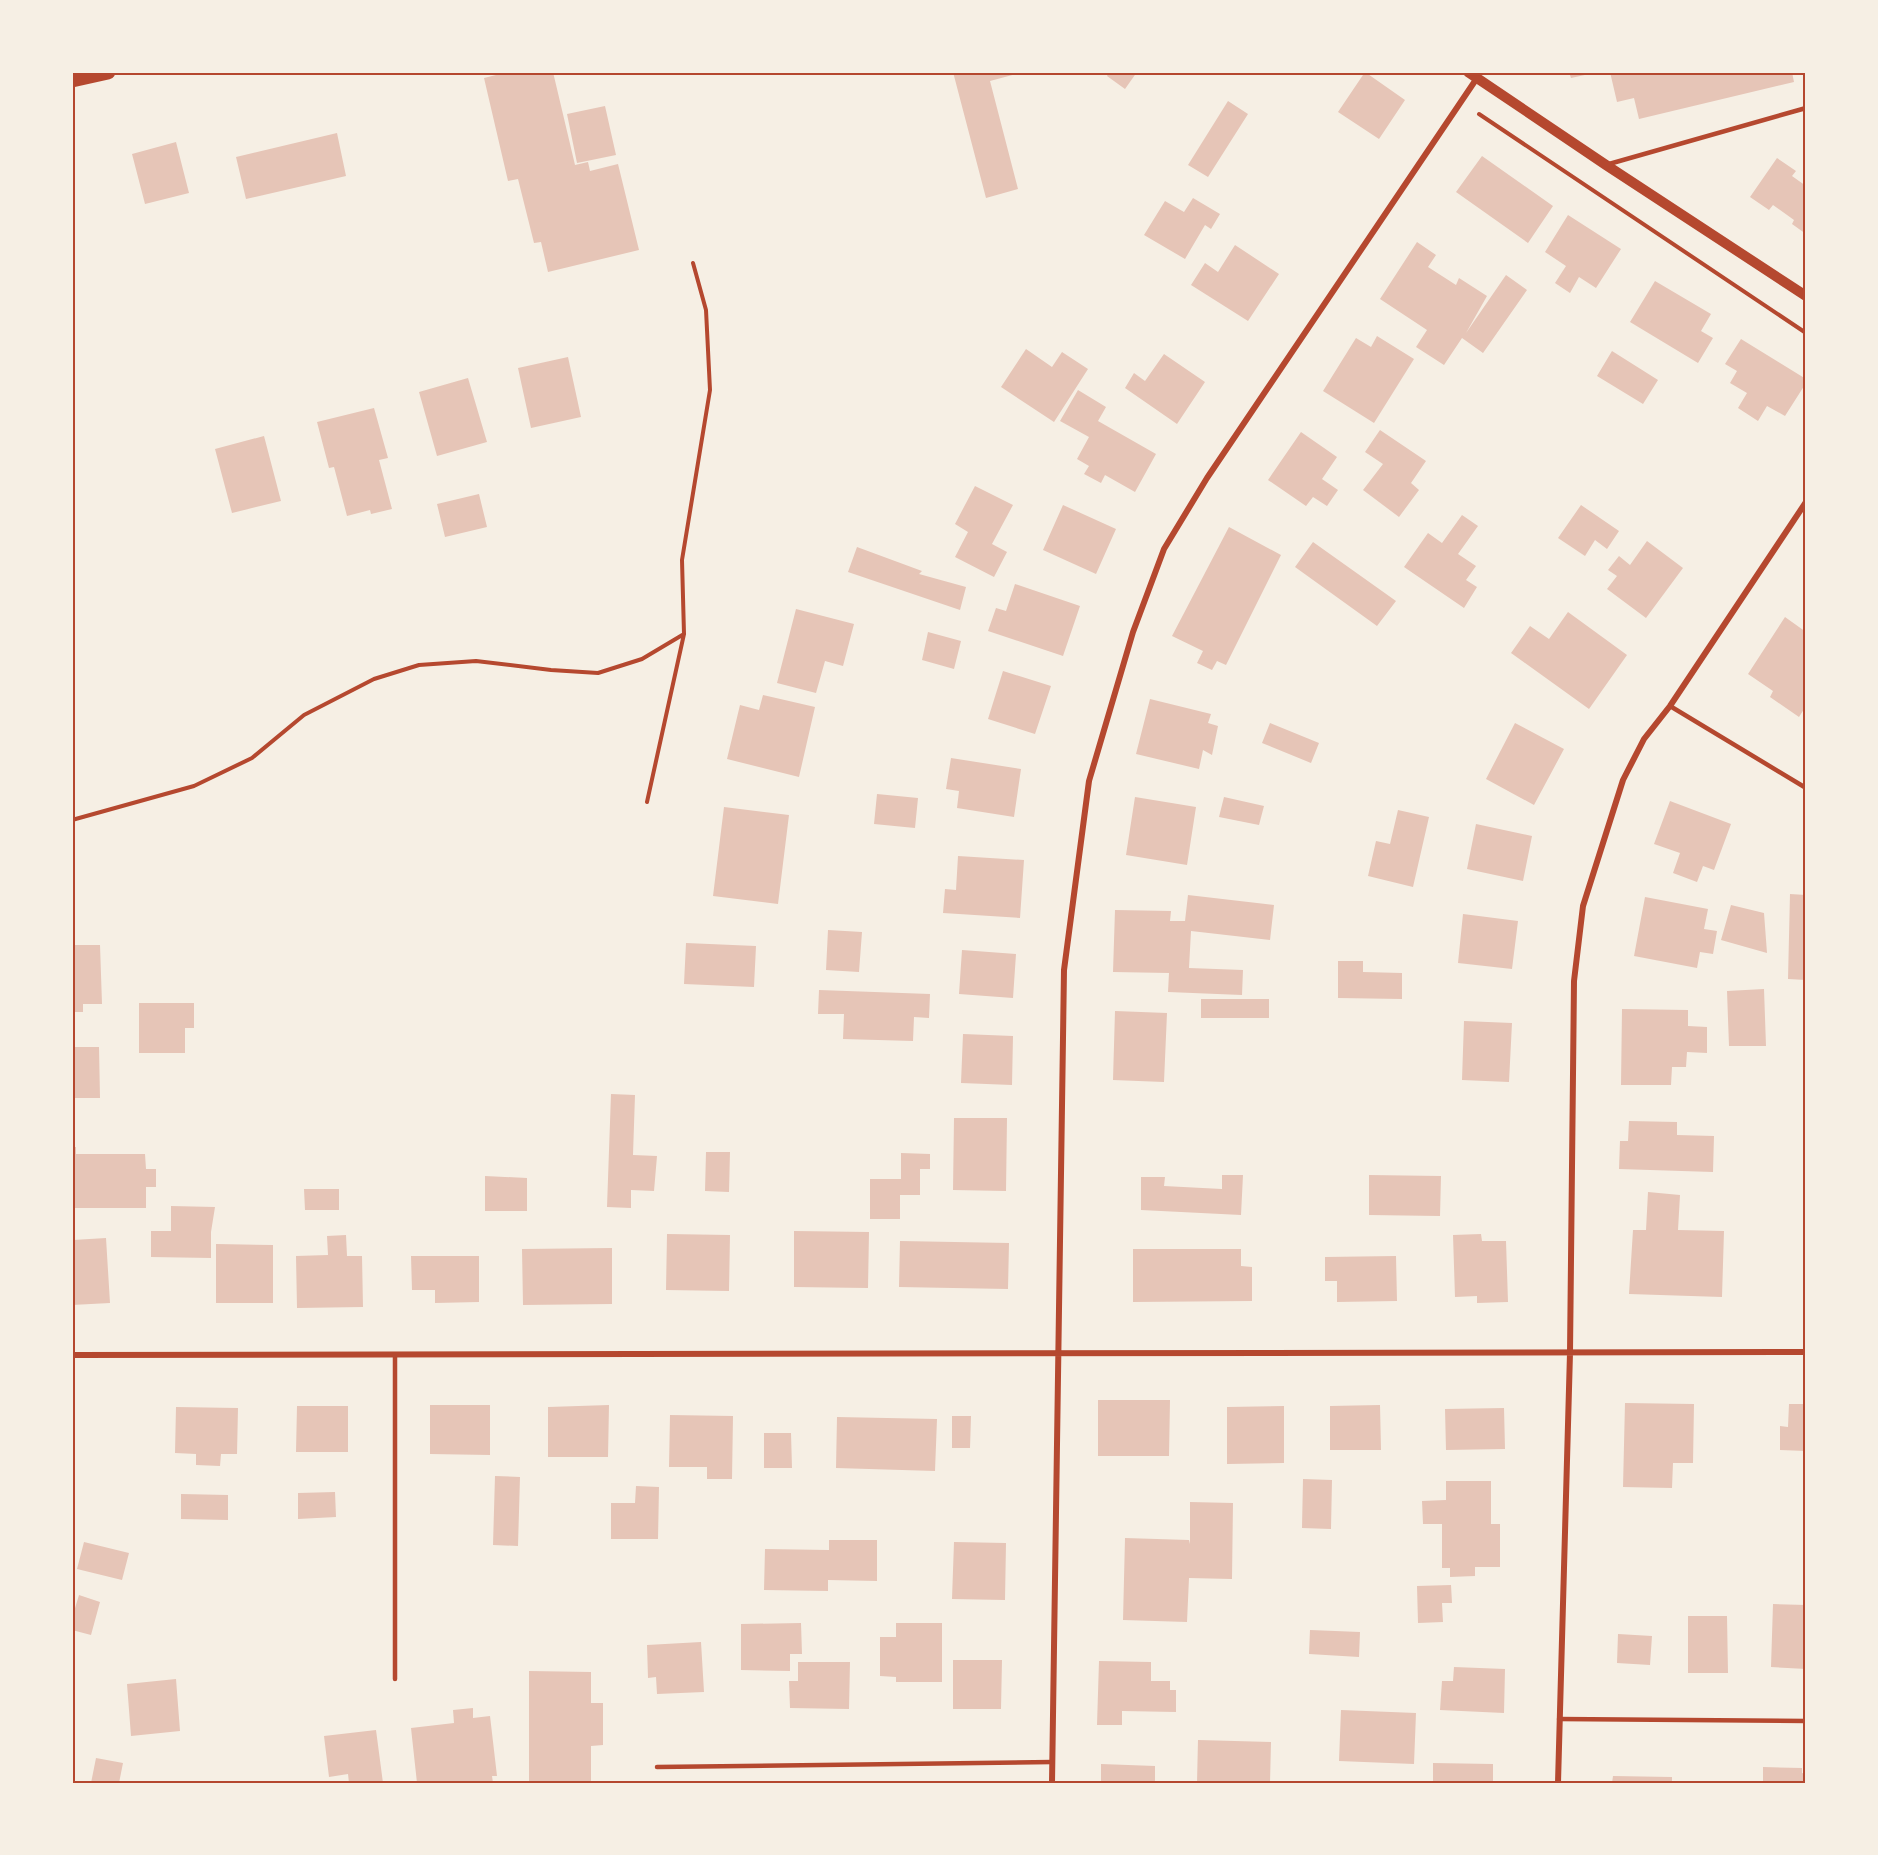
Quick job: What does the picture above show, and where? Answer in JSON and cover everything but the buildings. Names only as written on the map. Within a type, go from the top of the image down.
[{"type":"main road","points":[[72,80],[108,72]]},
{"type":"street","points":[[1052,1783],[1064,970],[1089,781],[1132,632],[1164,549],[1207,478],[1461,102],[1472,75],[1806,297]]},
{"type":"street","points":[[1558,1783],[1570,1353],[1574,981],[1583,906],[1623,780],[1644,739],[1670,706],[1806,502]]},
{"type":"street","points":[[72,1355],[1806,1352]]},
{"type":"lane","points":[[1606,165],[1806,108]]},
{"type":"lane","points":[[1670,706],[1806,788]]},
{"type":"lane","points":[[395,1355],[395,1679]]},
{"type":"lane","points":[[1559,1719],[1806,1721]]},
{"type":"lane","points":[[657,1767],[1052,1762]]},
{"type":"path","points":[[1461,102],[1806,333]]},
{"type":"path","points":[[646,802],[684,633],[682,560],[710,390],[706,310],[693,263]]},
{"type":"path","points":[[72,820],[194,786],[252,758],[304,715],[374,679],[419,665],[476,661],[598,673],[642,659],[684,633]]}]
